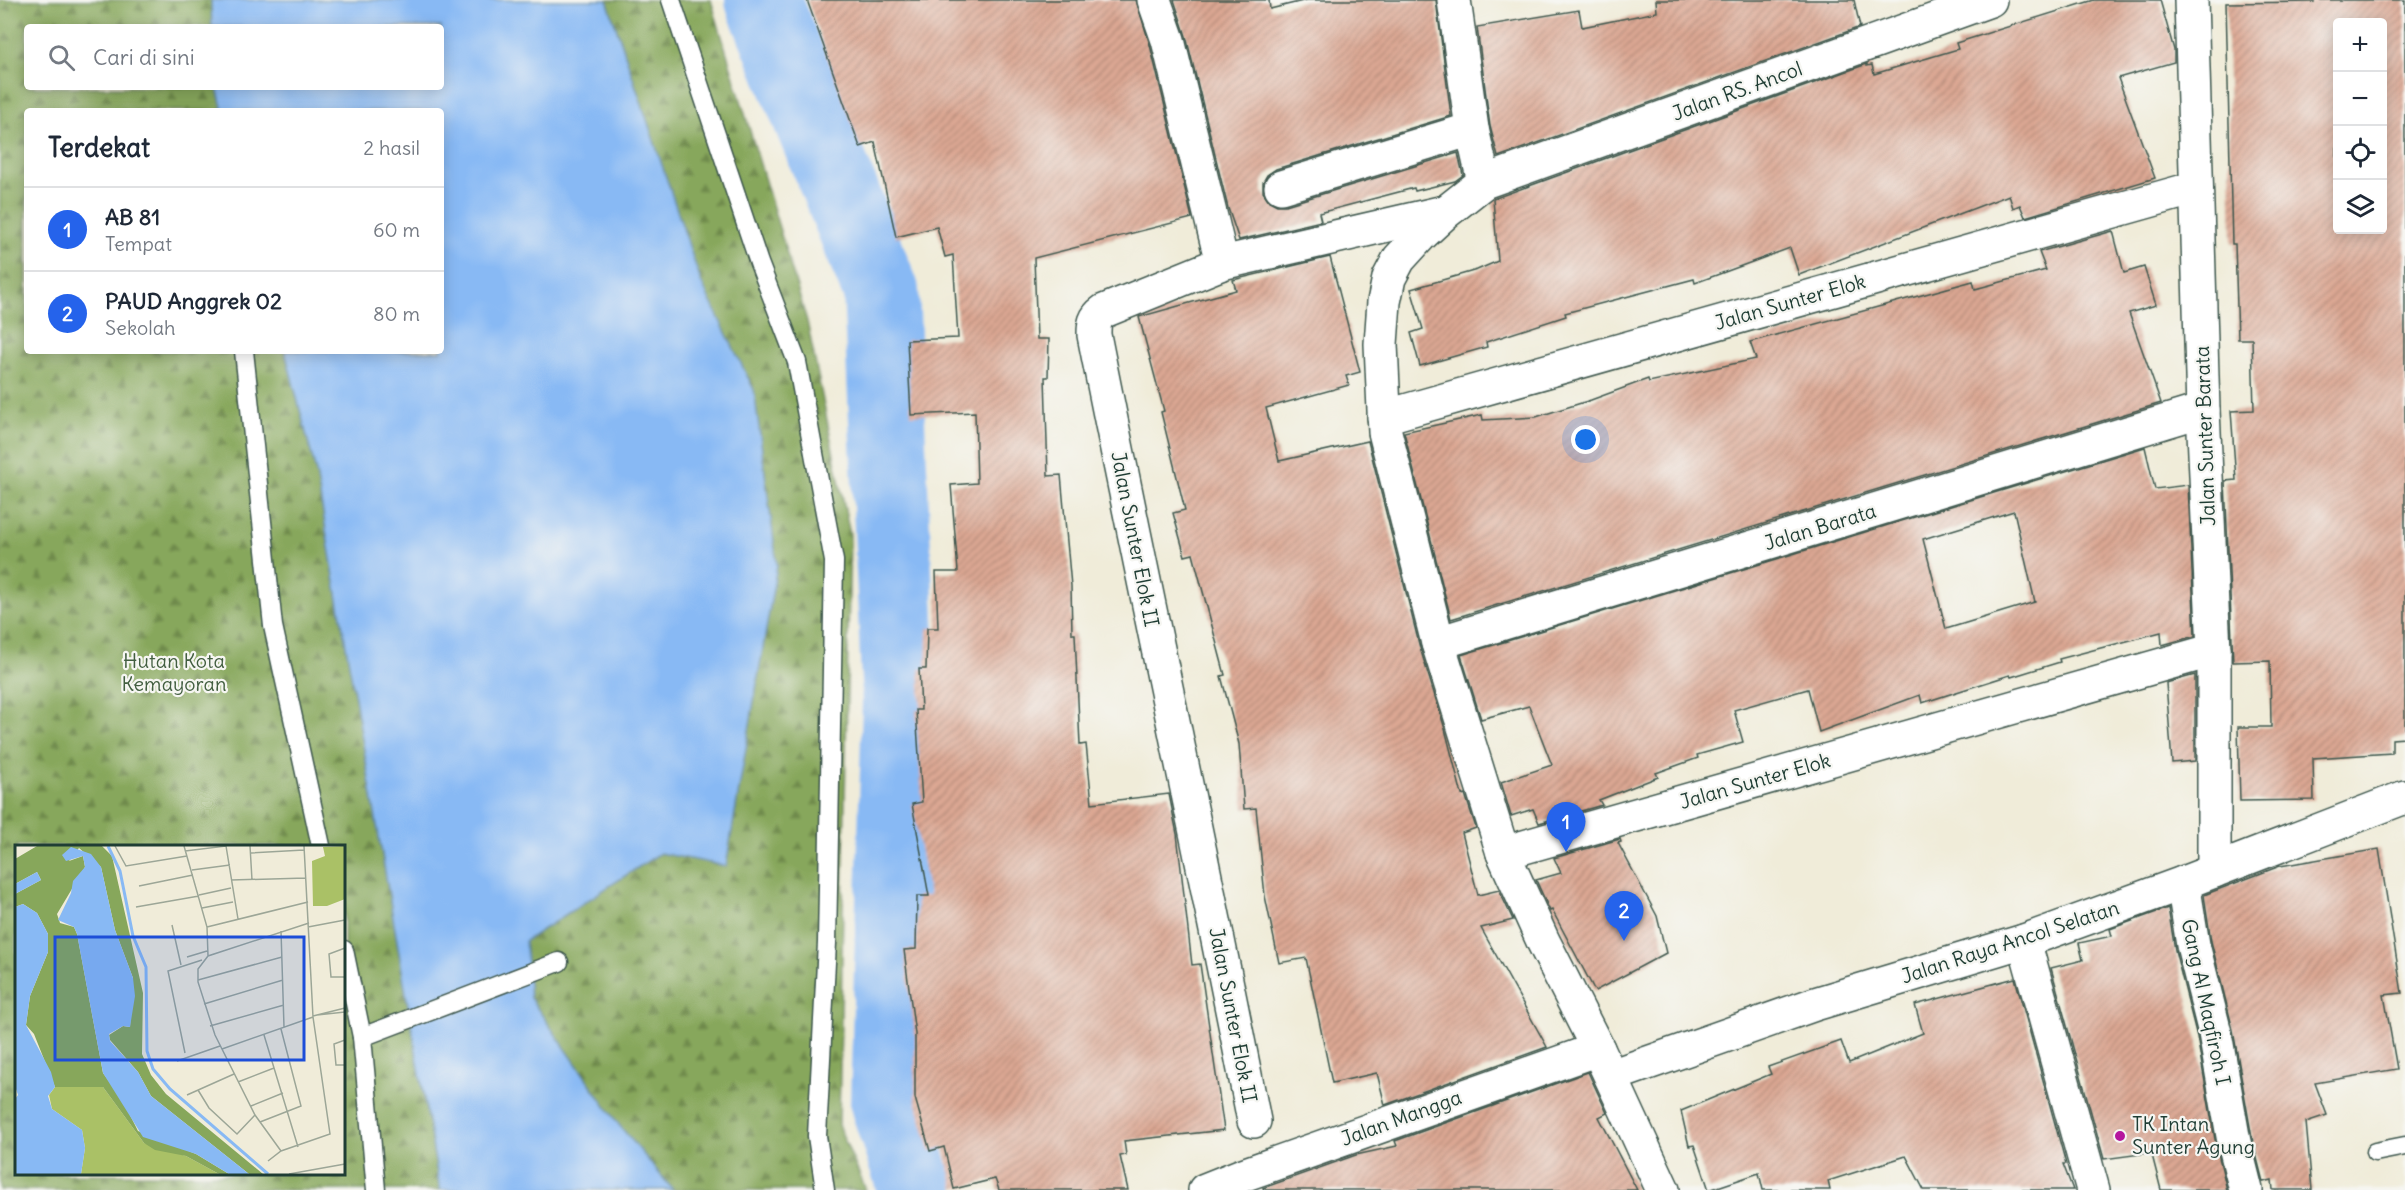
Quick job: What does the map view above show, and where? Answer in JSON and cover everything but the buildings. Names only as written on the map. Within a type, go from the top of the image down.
[{"type":"street","points":[[1154,0],[1168,40],[1221,263]]},
{"type":"street","points":[[1454,0],[1472,129],[1484,182],[1446,212],[1399,259],[1389,278],[1380,344],[1385,432],[1438,643],[1503,853],[1663,1190]]},
{"type":"street","name":"Jalan RS. Ancol","points":[[1484,182],[1990,0]]},
{"type":"street","name":"Jalan Sunter Barata","points":[[2190,0],[2203,410],[2214,650],[2214,871]]},
{"type":"street","points":[[1281,186],[1472,129]]},
{"type":"street","name":"Jalan Sunter Elok","points":[[1384,417],[2195,188]]},
{"type":"street","name":"Jalan Sunter Elok II","points":[[1254,1120],[1094,335],[1097,316],[1104,311],[1221,263],[1446,212]]},
{"type":"street","name":"Jalan Barata","points":[[1438,643],[2203,410]]},
{"type":"street","name":"Jalan Sunter Elok","points":[[1503,853],[2214,650]]},
{"type":"street","name":"Jalan Raya Ancol Selatan","points":[[1604,1062],[1815,1004],[2024,940],[2214,871],[2405,797]]},
{"type":"street","name":"Gang Al Maqfiroh I","points":[[2182,883],[2193,945],[2215,1033],[2234,1142],[2246,1190]]},
{"type":"street","points":[[2024,940],[2093,1190]]},
{"type":"street","name":"Jalan Mangga","points":[[1205,1190],[1284,1160],[1604,1062]]},
{"type":"lane","points":[[671,0],[759,263],[797,362],[834,561],[826,943],[817,1136],[825,1190]]},
{"type":"lane","points":[[244,354],[273,626],[321,845]]},
{"type":"lane","points":[[345,956],[362,1037],[376,1190]]},
{"type":"lane","points":[[362,1037],[559,962]]},
{"type":"lane","points":[[2375,1152],[2405,1146]]},
{"type":"green space","name":"Hutan Kota Kemayoran","points":[[0,0],[211,0],[212,24],[24,24],[24,90],[218,90],[222,108],[24,108],[24,354],[286,354],[316,472],[440,1190],[0,1190]]},
{"type":"green space","points":[[607,0],[711,0],[807,321],[850,534],[839,1127],[866,1190],[673,1190],[619,1125],[530,998],[525,941],[660,853],[726,865],[777,565],[754,390],[701,283]]},
{"type":"water","points":[[211,0],[607,0],[701,282],[754,390],[777,565],[726,866],[660,853],[525,941],[530,998],[619,1125],[673,1190],[440,1190],[316,472],[286,354],[444,354],[444,108],[222,108],[218,90],[444,90],[444,24],[212,24]]},
{"type":"waterway","points":[[763,0],[881,291],[900,702],[888,1103],[916,1190]]},
{"type":"place","name":"AB 81","points":[[1566,852]]},
{"type":"place","name":"PAUD Anggrek 02","points":[[1624,941]]},
{"type":"place","name":"TK Intan Sunter Agung","points":[[2120,1136]]}]
